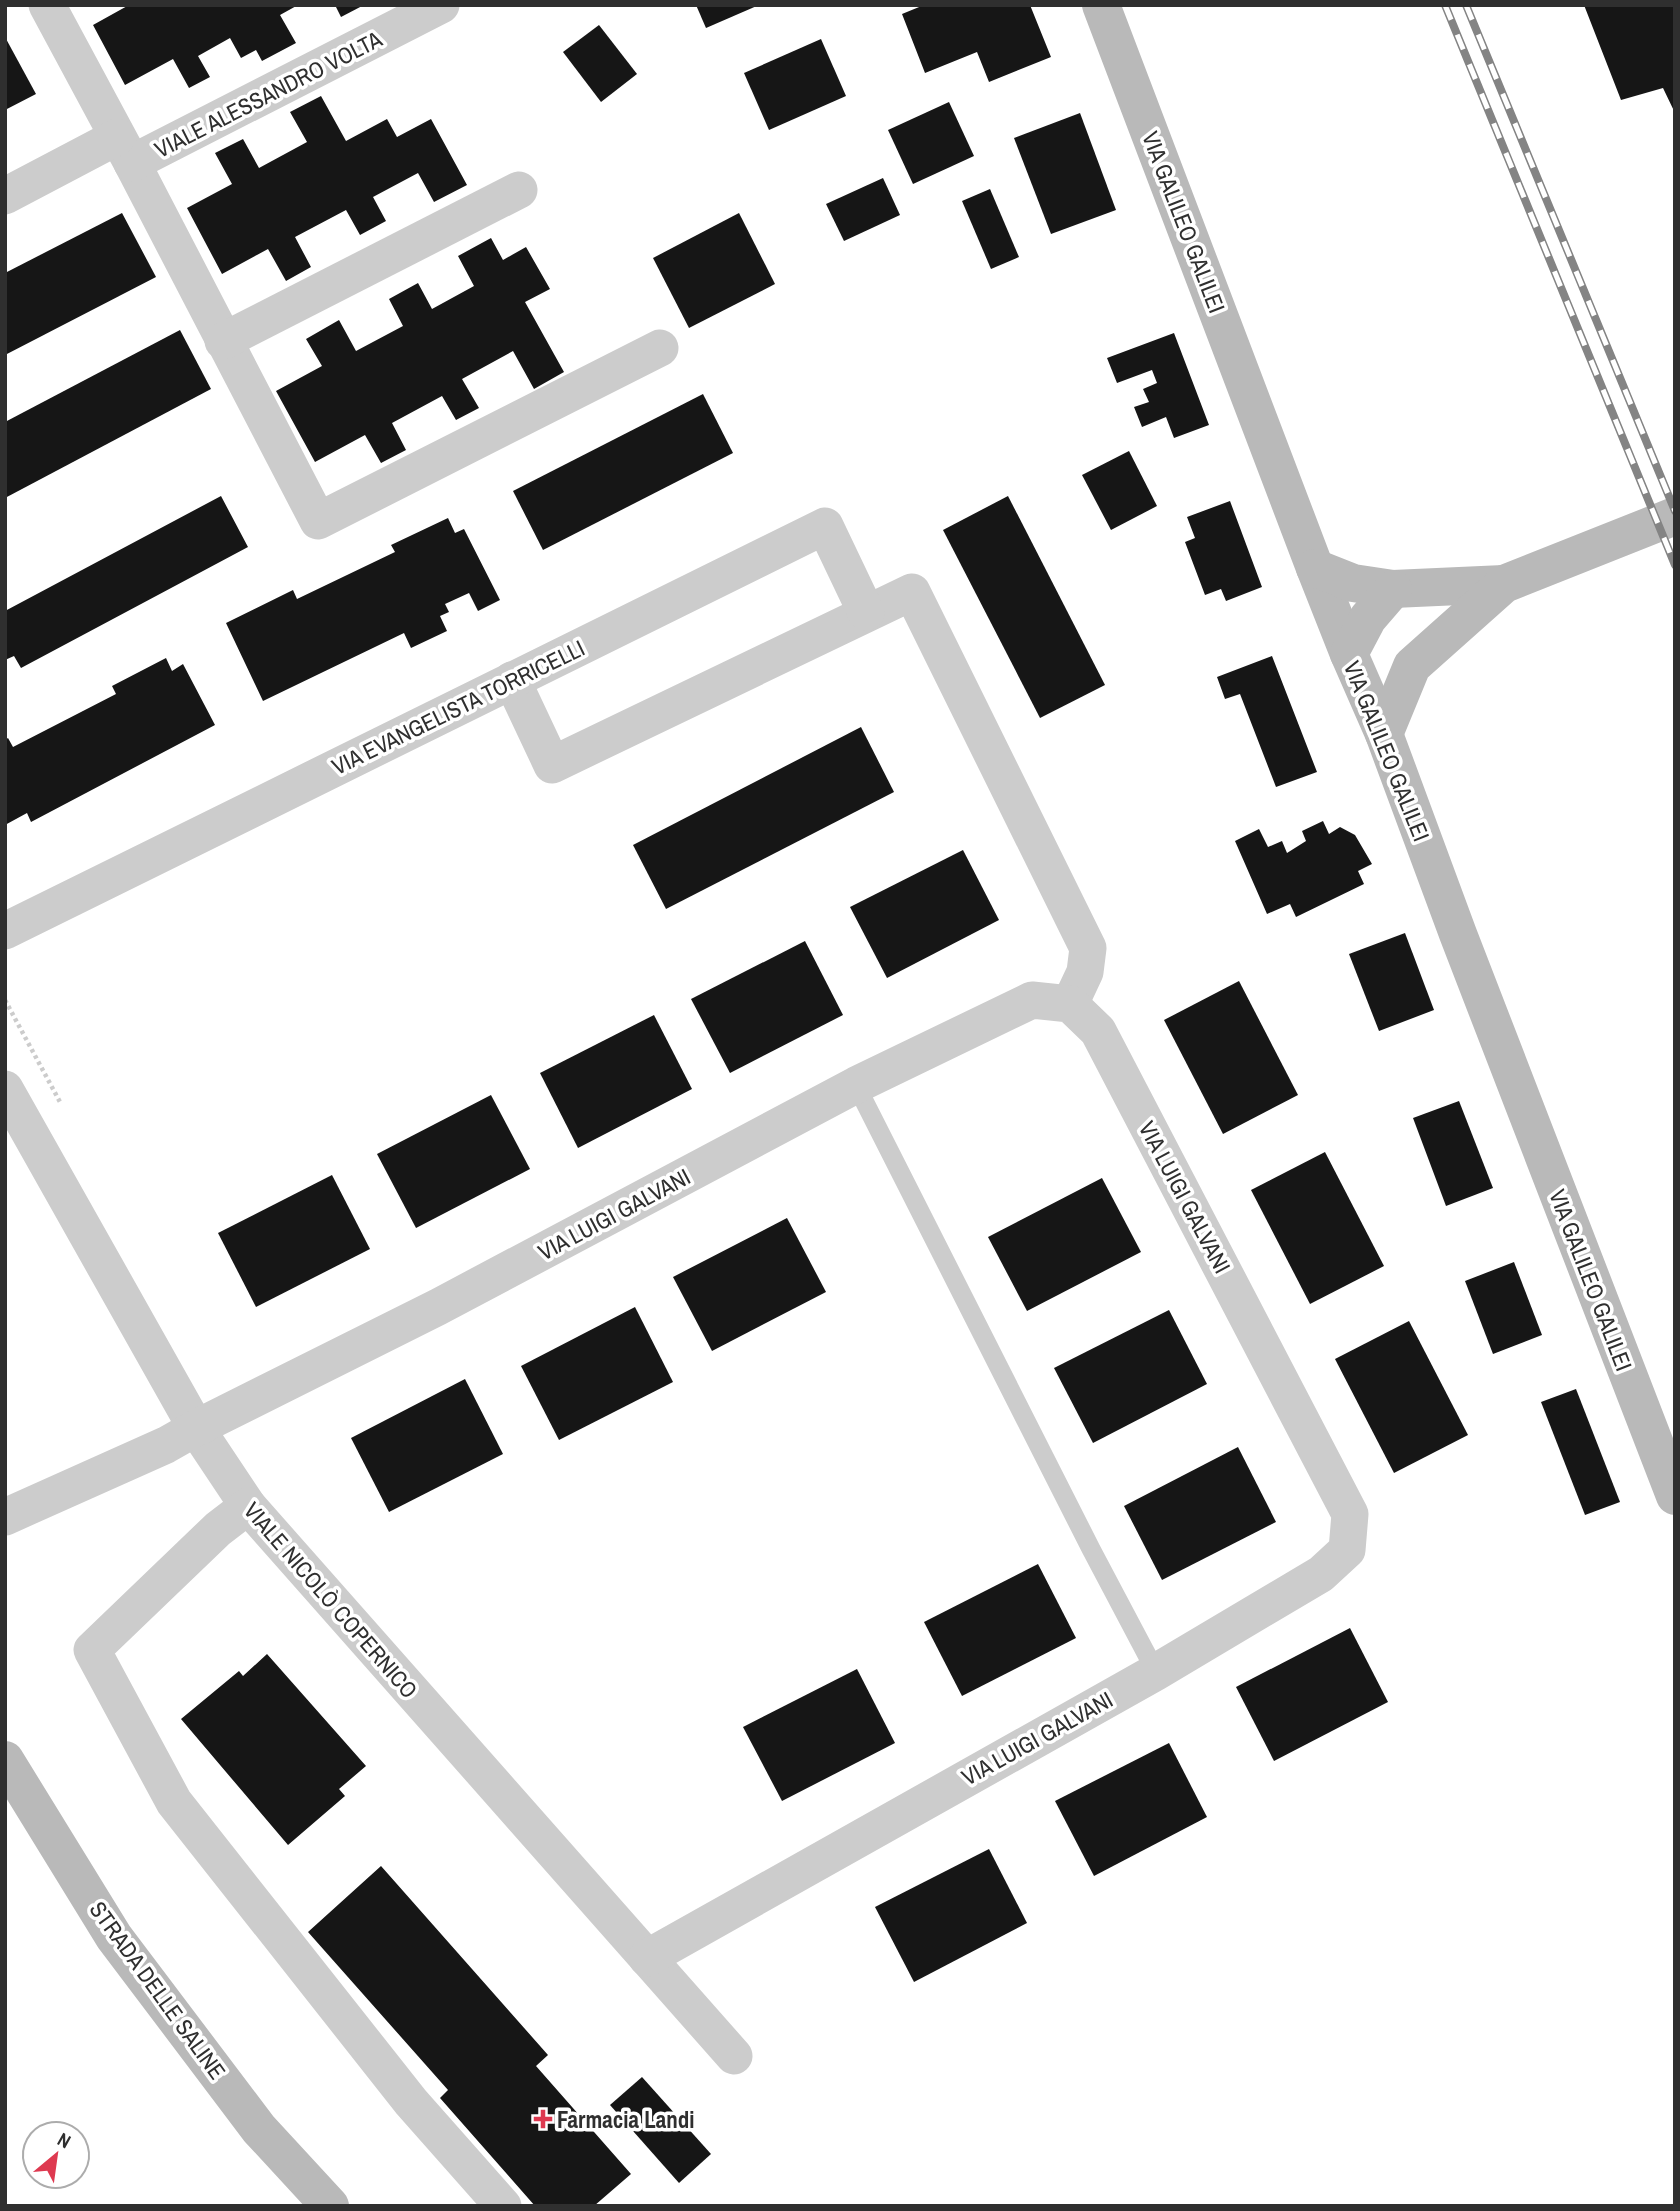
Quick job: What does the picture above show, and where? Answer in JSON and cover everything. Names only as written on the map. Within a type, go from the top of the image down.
[{"type":"main road","name":"VIA GALILEO GALILEI","points":[[1101,5],[1315,568],[1384,734],[1458,934],[1675,1496]]},
{"type":"main road","points":[[1315,568],[1353,583],[1393,589],[1504,584],[1675,516]]},
{"type":"main road","points":[[1384,734],[1412,666],[1504,584]]},
{"type":"main road","points":[[1393,589],[1368,618],[1349,654],[1381,659],[1422,655]]},
{"type":"main road","name":"STRADA DELLE SALINE","points":[[5,1760],[114,1937],[259,2129],[330,2206]]},
{"type":"street","name":"VIALE ALESSANDRO VOLTA","points":[[47,5],[318,521],[660,348]]},
{"type":"street","name":"VIALE ALESSANDRO VOLTA","points":[[124,150],[441,5]]},
{"type":"street","points":[[5,196],[124,150]]},
{"type":"street","points":[[223,341],[519,190]]},
{"type":"street","name":"VIA EVANGELISTA TORRICELLI","points":[[5,931],[825,526],[866,612]]},
{"type":"street","points":[[512,680],[552,765],[912,592],[1088,948],[1085,972],[1070,1004]]},
{"type":"street","name":"VIA LUIGI GALVANI","points":[[5,1517],[166,1445],[438,1307],[856,1085],[1032,1000],[1070,1004],[1098,1031],[1350,1514],[1347,1550],[1321,1574],[1156,1672],[647,1958]]},
{"type":"street","name":"VIALE NICOLÒ COPERNICO","points":[[5,1089],[196,1428],[248,1506],[733,2056]]},
{"type":"street","points":[[248,1506],[218,1529],[92,1650],[174,1802],[411,2102],[503,2206]]},
{"type":"lane","points":[[856,1085],[1156,1672]]},
{"type":"path","points":[[5,999],[64,1109]]},
{"type":"building","points":[[129,5],[298,5],[280,15],[296,43],[262,61],[256,50],[241,58],[230,38],[198,56],[210,77],[189,88],[173,59],[125,85],[93,25]]},
{"type":"building","points":[[335,5],[364,5],[341,17]]},
{"type":"building","points":[[696,5],[759,5],[706,28]]},
{"type":"building","points":[[924,5],[1030,5],[1051,57],[989,82],[977,52],[925,73],[902,14]]},
{"type":"building","points":[[1584,5],[1675,5],[1675,113],[1663,88],[1621,100]]},
{"type":"building","points":[[599,25],[637,74],[601,102],[563,52]]},
{"type":"building","points":[[5,37],[36,94],[5,110]]},
{"type":"building","points":[[821,39],[846,96],[769,130],[744,73]]},
{"type":"building","points":[[321,96],[346,141],[387,119],[397,137],[431,119],[467,185],[434,202],[418,173],[373,197],[386,221],[360,235],[346,210],[295,237],[311,267],[286,281],[268,249],[222,274],[187,208],[232,184],[215,153],[243,139],[259,168],[307,142],[290,112]]},
{"type":"building","points":[[949,102],[974,156],[913,184],[888,130]]},
{"type":"building","points":[[1080,113],[1116,210],[1051,234],[1014,138]]},
{"type":"building","points":[[883,178],[900,215],[844,241],[826,204]]},
{"type":"building","points":[[990,189],[1019,257],[991,269],[962,201]]},
{"type":"building","points":[[122,213],[156,277],[5,355],[5,273]]},
{"type":"building","points":[[739,213],[775,284],[689,328],[653,258]]},
{"type":"building","points":[[491,238],[503,260],[526,247],[550,289],[525,302],[564,372],[534,389],[513,351],[462,379],[479,408],[456,420],[442,396],[392,423],[406,450],[381,463],[365,435],[315,462],[276,391],[322,366],[306,339],[339,320],[356,351],[403,326],[389,299],[418,283],[432,309],[474,286],[458,256]]},
{"type":"building","points":[[180,330],[211,389],[5,498],[5,422]]},
{"type":"building","points":[[1174,333],[1209,425],[1174,438],[1166,417],[1142,427],[1134,407],[1149,402],[1143,389],[1157,383],[1152,370],[1117,383],[1107,358]]},
{"type":"building","points":[[703,394],[733,453],[543,550],[513,491]]},
{"type":"building","points":[[1129,451],[1157,506],[1111,530],[1082,475]]},
{"type":"building","points":[[221,496],[248,547],[21,668],[14,656],[5,660],[5,611]]},
{"type":"building","points":[[1008,496],[1105,685],[1040,718],[943,530]]},
{"type":"building","points":[[1230,501],[1262,587],[1226,601],[1221,589],[1205,595],[1185,542],[1195,538],[1187,517]]},
{"type":"building","points":[[448,518],[455,533],[464,529],[500,600],[478,611],[469,593],[445,604],[449,612],[440,616],[447,631],[411,648],[404,633],[263,701],[226,623],[293,590],[297,599],[395,552],[391,545]]},
{"type":"building","points":[[1272,656],[1317,772],[1276,787],[1240,694],[1225,699],[1217,677]]},
{"type":"building","points":[[166,658],[172,671],[183,664],[215,725],[31,822],[27,813],[5,825],[5,740],[8,738],[13,747],[116,694],[112,686]]},
{"type":"building","points":[[861,727],[894,792],[666,909],[633,845]]},
{"type":"building","points":[[1323,821],[1329,834],[1340,827],[1355,835],[1372,864],[1358,871],[1364,884],[1296,917],[1290,904],[1267,914],[1235,841],[1259,829],[1268,847],[1282,841],[1287,853],[1306,841],[1302,831]]},
{"type":"building","points":[[963,850],[999,920],[887,978],[850,907]]},
{"type":"building","points":[[1405,933],[1434,1010],[1379,1031],[1349,954]]},
{"type":"building","points":[[805,941],[843,1015],[730,1073],[691,999]]},
{"type":"building","points":[[1239,981],[1298,1095],[1223,1134],[1164,1020]]},
{"type":"building","points":[[654,1015],[692,1089],[578,1148],[540,1073]]},
{"type":"building","points":[[491,1095],[530,1169],[416,1228],[377,1154]]},
{"type":"building","points":[[1459,1101],[1493,1188],[1446,1206],[1413,1118]]},
{"type":"building","points":[[1325,1152],[1384,1266],[1310,1304],[1251,1190]]},
{"type":"building","points":[[332,1175],[370,1249],[256,1307],[218,1233]]},
{"type":"building","points":[[1102,1178],[1141,1252],[1027,1311],[988,1237]]},
{"type":"building","points":[[787,1218],[826,1292],[712,1351],[673,1277]]},
{"type":"building","points":[[1514,1262],[1542,1335],[1493,1354],[1465,1281]]},
{"type":"building","points":[[635,1307],[673,1382],[559,1440],[521,1366]]},
{"type":"building","points":[[1169,1310],[1207,1384],[1093,1443],[1054,1368]]},
{"type":"building","points":[[1409,1321],[1468,1435],[1394,1473],[1335,1359]]},
{"type":"building","points":[[465,1379],[503,1454],[389,1512],[351,1438]]},
{"type":"building","points":[[1576,1389],[1620,1502],[1585,1515],[1541,1402]]},
{"type":"building","points":[[1238,1447],[1276,1522],[1162,1580],[1124,1506]]},
{"type":"building","points":[[1038,1564],[1076,1638],[962,1696],[924,1622]]},
{"type":"building","points":[[1350,1628],[1388,1702],[1274,1761],[1236,1687]]},
{"type":"building","points":[[267,1654],[366,1766],[339,1789],[345,1796],[288,1845],[181,1719],[239,1671],[243,1676]]},
{"type":"building","points":[[857,1669],[895,1743],[782,1801],[743,1727]]},
{"type":"building","points":[[1169,1743],[1207,1817],[1094,1876],[1055,1801]]},
{"type":"building","points":[[989,1849],[1027,1923],[914,1982],[875,1907]]},
{"type":"building","points":[[381,1866],[548,2055],[536,2066],[631,2174],[594,2206],[535,2206],[440,2098],[448,2090],[308,1932]]},
{"type":"building","points":[[642,2077],[711,2154],[679,2183],[610,2105]]},
{"type":"railway","points":[[1445,5],[1675,565]]},
{"type":"railway","points":[[1466,5],[1675,511]]},
{"type":"place","name":"Farmacia Landi","points":[[543,2119]]}]
